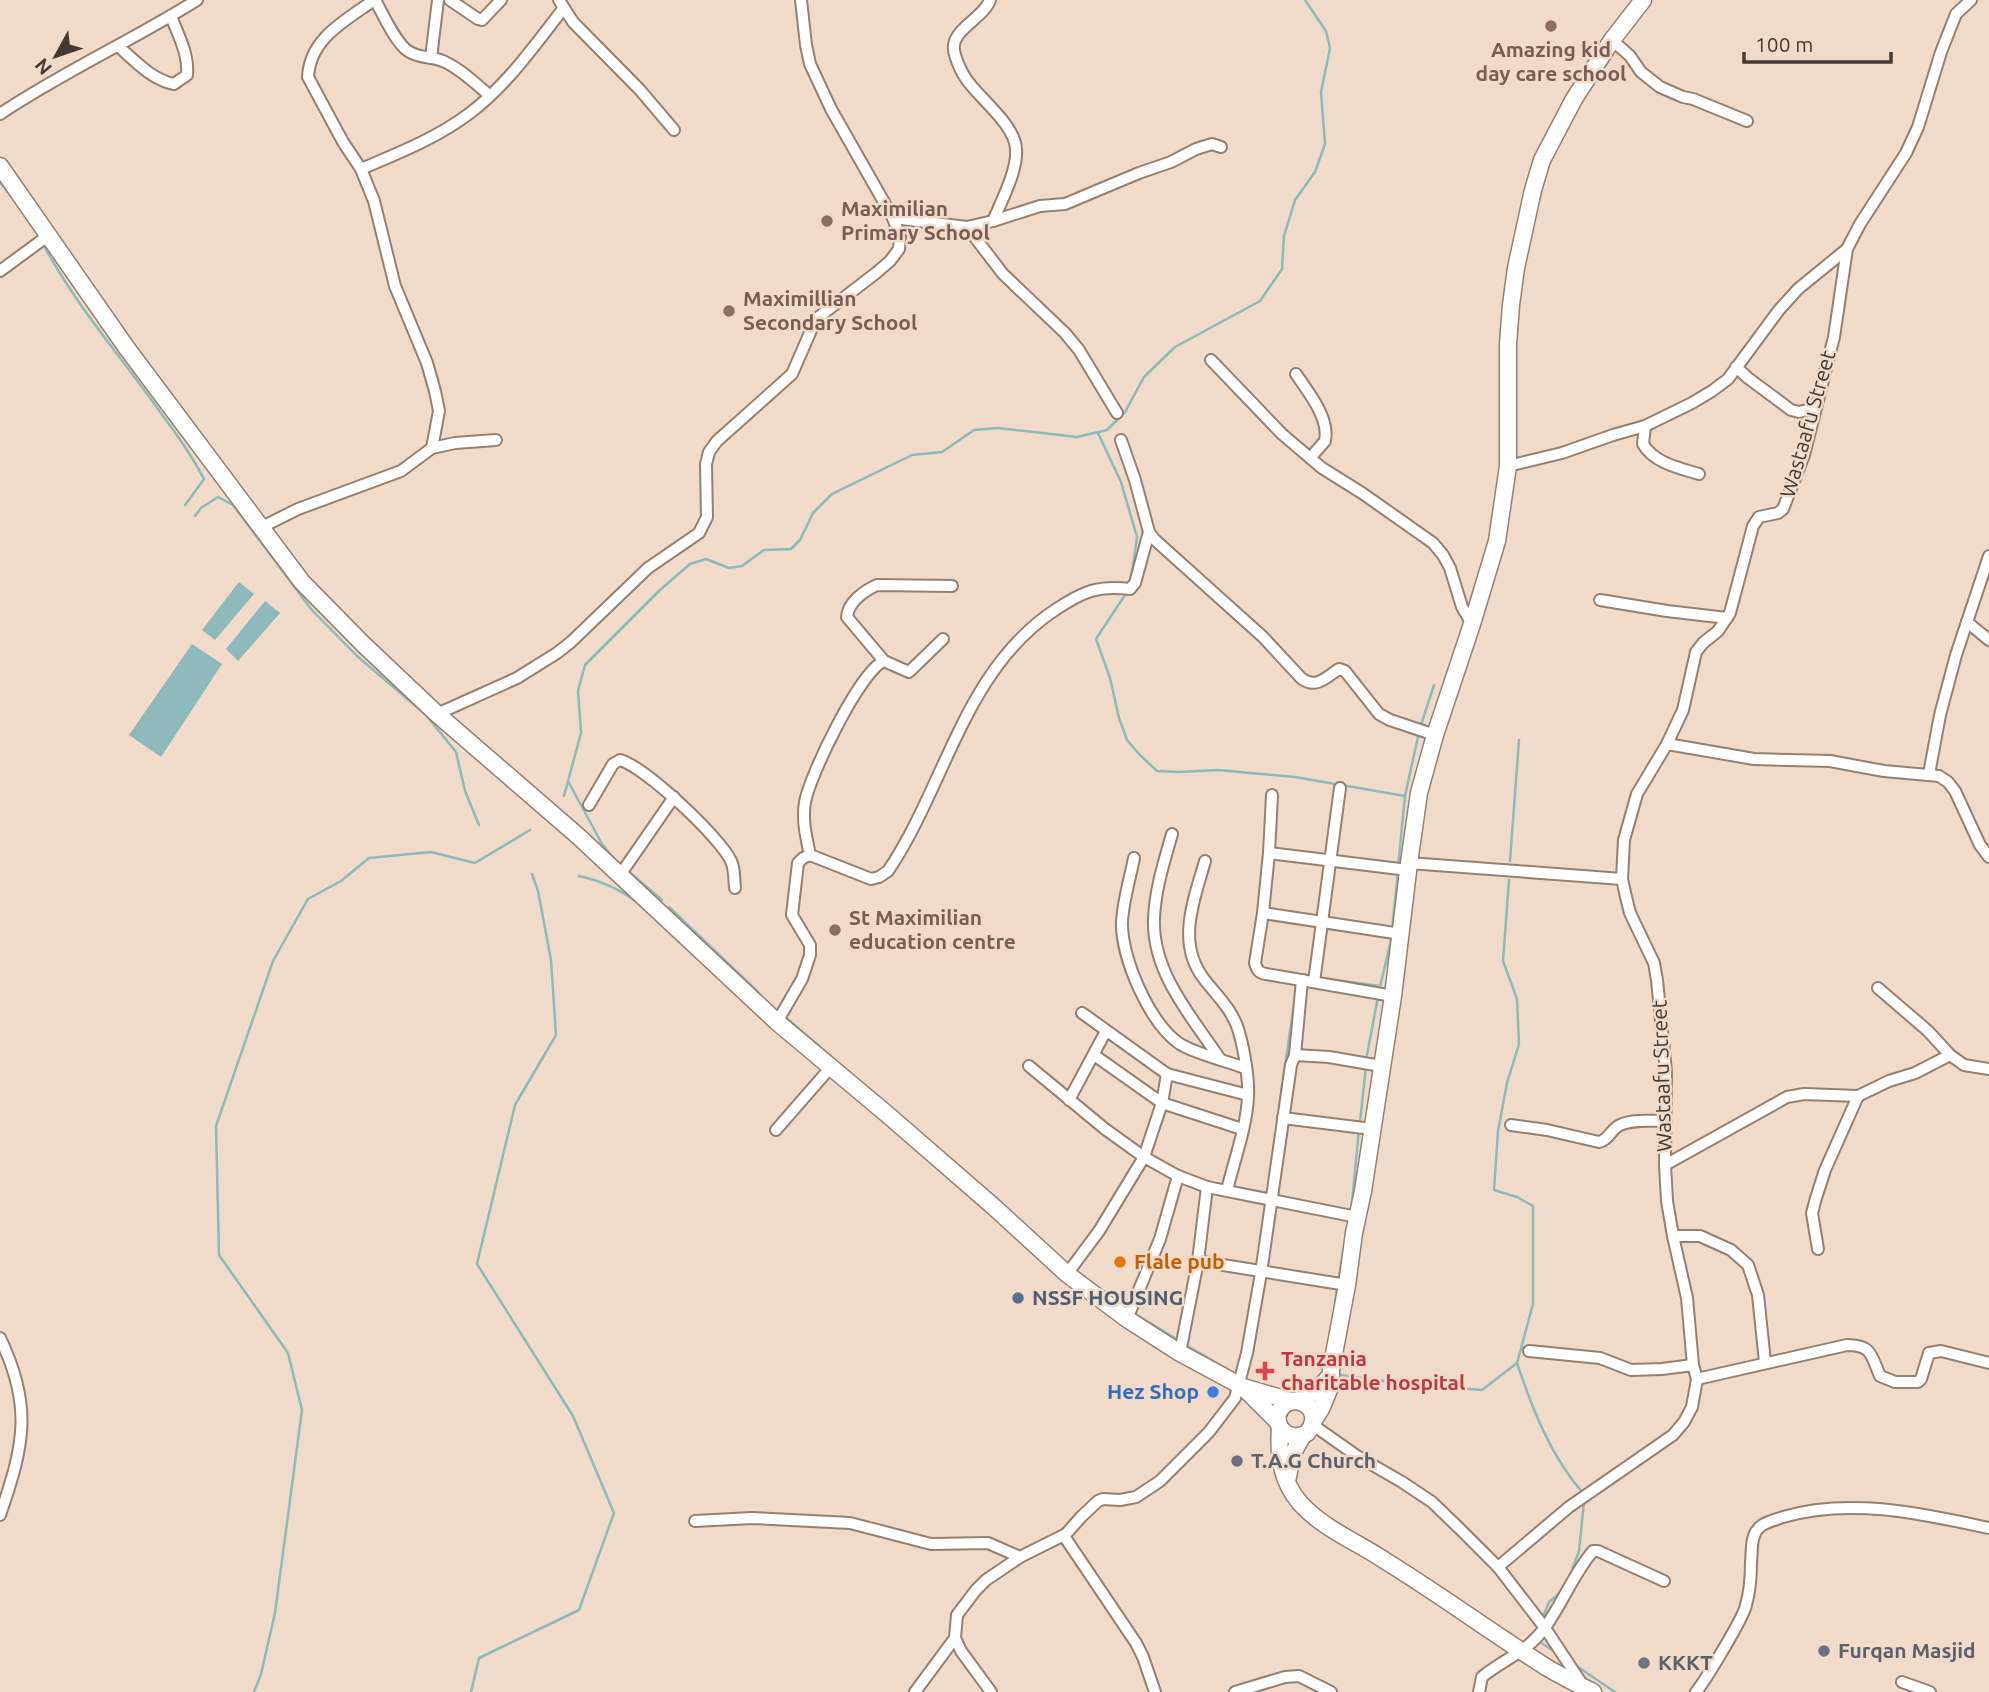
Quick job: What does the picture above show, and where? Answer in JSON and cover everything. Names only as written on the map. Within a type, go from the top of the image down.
[{"type":"main road","points":[[1287,1483],[1292,1455],[1329,1392],[1393,996],[1419,793],[1497,541],[1508,466],[1508,344],[1511,305],[1533,190],[1542,160],[1574,99],[1612,40],[1643,0]]},
{"type":"main road","points":[[0,166],[126,347],[316,597],[437,714],[552,813],[777,1022],[994,1207],[1066,1274],[1127,1319],[1180,1353],[1241,1386],[1307,1405],[1313,1415],[1310,1427],[1294,1437],[1290,1436],[1241,1386]]},
{"type":"main road","points":[[1330,1376],[1318,1389],[1282,1407],[1278,1417],[1281,1465],[1287,1483],[1300,1502],[1332,1529],[1385,1560],[1547,1667],[1589,1690]]},
{"type":"street","points":[[0,114],[64,74],[197,0]]},
{"type":"street","points":[[432,447],[439,411],[427,363],[396,286],[374,201],[360,169],[308,78],[309,68],[316,48],[322,41],[374,0],[408,51],[418,56],[444,61],[490,96]]},
{"type":"street","points":[[430,58],[438,0]]},
{"type":"street","points":[[450,0],[482,20],[501,0]]},
{"type":"street","points":[[437,714],[517,678],[557,653],[648,568],[699,533],[707,517],[706,464],[709,452],[717,441],[792,374],[816,319],[890,261],[899,249],[900,237],[893,218],[831,109],[810,64],[801,0]]},
{"type":"street","points":[[990,0],[959,34],[954,41],[953,51],[964,76],[1003,121],[1017,149],[1008,183],[993,221]]},
{"type":"street","name":"Wastaafu Street","points":[[1498,1567],[1569,1507],[1673,1435],[1692,1407],[1697,1379],[1693,1365],[1687,1298],[1667,1201],[1663,1032],[1654,963],[1630,914],[1622,879],[1624,840],[1637,794],[1667,744],[1683,710],[1696,652],[1718,631],[1730,613],[1753,526],[1759,517],[1778,513],[1786,505],[1804,455],[1833,337],[1847,249],[1906,153],[1918,127],[1941,52],[1956,14],[1971,0]]},
{"type":"street","points":[[360,169],[418,145],[452,126],[490,96],[522,62],[561,5],[573,22],[640,90],[674,130]]},
{"type":"street","points":[[118,46],[154,76],[174,84],[187,75],[188,67],[171,16]]},
{"type":"street","points":[[1612,40],[1630,56],[1641,72],[1660,87],[1747,121]]},
{"type":"street","points":[[893,218],[967,226],[993,221],[1040,206],[1065,204],[1171,162],[1196,149],[1212,144],[1221,147]]},
{"type":"street","points":[[967,226],[1009,281],[1065,333],[1079,350],[1117,413]]},
{"type":"street","points":[[0,271],[49,235]]},
{"type":"street","points":[[1508,466],[1562,453],[1645,426],[1712,391],[1728,379],[1779,310],[1798,289],[1847,249]]},
{"type":"street","points":[[1212,360],[1282,434],[1322,468],[1433,543],[1450,568],[1462,607],[1472,624]]},
{"type":"street","points":[[1736,367],[1791,410],[1799,412],[1815,408]]},
{"type":"street","points":[[1296,374],[1325,426],[1325,441],[1310,458]]},
{"type":"street","points":[[1645,426],[1643,444],[1649,453],[1663,462],[1699,474]]},
{"type":"street","points":[[262,527],[298,509],[401,471],[432,447],[496,440]]},
{"type":"street","points":[[1121,440],[1149,532],[1154,539],[1263,637],[1307,683],[1316,683],[1339,669],[1345,671],[1379,714],[1435,735]]},
{"type":"street","points":[[810,855],[871,879],[888,871],[923,808],[986,681],[1006,654],[1047,615],[1087,591],[1105,588],[1130,589],[1135,583],[1149,532]]},
{"type":"street","points":[[1929,774],[1940,715],[1989,556]]},
{"type":"street","points":[[943,639],[909,672],[884,661],[847,617],[848,609],[867,589],[877,585],[952,586]]},
{"type":"street","points":[[1600,600],[1727,618]]},
{"type":"street","points":[[1967,622],[1989,640]]},
{"type":"street","points":[[810,855],[803,819],[805,799],[844,711],[860,684],[877,664],[884,661]]},
{"type":"street","points":[[1667,744],[1718,755],[1830,761],[1884,771],[1939,776],[1948,782],[1955,792],[1980,845],[1989,856]]},
{"type":"street","points":[[589,805],[612,764],[620,760],[634,766],[674,797],[731,860],[735,888]]},
{"type":"street","points":[[991,1692],[961,1651],[955,1637],[957,1615],[976,1590],[1020,1557],[1063,1536],[1098,1501],[1136,1497],[1160,1481],[1209,1432],[1241,1386],[1261,1273],[1291,1065],[1321,921],[1340,788]]},
{"type":"street","points":[[1272,795],[1269,853],[1256,968],[1260,973],[1393,996]]},
{"type":"street","points":[[620,875],[674,797]]},
{"type":"street","points":[[1172,834],[1158,886],[1154,937],[1167,978],[1220,1059]]},
{"type":"street","points":[[1269,853],[1408,866],[1622,879]]},
{"type":"street","points":[[777,1022],[802,979],[810,955],[810,945],[793,920],[791,910],[798,863],[810,855]]},
{"type":"street","points":[[1134,858],[1122,921],[1125,948],[1137,984],[1155,1016],[1182,1045],[1245,1068]]},
{"type":"street","points":[[1205,861],[1192,908],[1188,938],[1193,961],[1232,1015],[1240,1032],[1248,1095],[1227,1190]]},
{"type":"street","points":[[1263,914],[1401,934]]},
{"type":"street","points":[[1878,988],[1928,1031],[1950,1055],[1964,1065],[1989,1069]]},
{"type":"street","points":[[1082,1013],[1167,1074],[1248,1095]]},
{"type":"street","points":[[1069,1100],[1106,1031]]},
{"type":"street","points":[[1094,1055],[1162,1103],[1242,1129]]},
{"type":"street","points":[[1295,1055],[1329,1056],[1381,1066]]},
{"type":"street","points":[[1665,1164],[1787,1097],[1804,1094],[1858,1096],[1915,1073],[1950,1055]]},
{"type":"street","points":[[1029,1066],[1105,1129],[1144,1157],[1178,1176],[1208,1187],[1357,1217]]},
{"type":"street","points":[[776,1130],[831,1067]]},
{"type":"street","points":[[1066,1274],[1099,1231],[1144,1157],[1162,1103],[1167,1074]]},
{"type":"street","points":[[1818,1249],[1812,1213],[1825,1170],[1858,1096]]},
{"type":"street","points":[[1283,1118],[1372,1129]]},
{"type":"street","points":[[1511,1125],[1599,1142],[1607,1139],[1619,1126],[1666,1121]]},
{"type":"street","points":[[1127,1319],[1160,1239],[1178,1176]]},
{"type":"street","points":[[1180,1353],[1198,1261],[1208,1187]]},
{"type":"street","points":[[1673,1236],[1700,1236],[1731,1250],[1748,1265],[1758,1294],[1765,1362]]},
{"type":"street","points":[[1198,1261],[1347,1285]]},
{"type":"street","points":[[0,1338],[9,1356],[17,1384],[23,1424],[15,1469],[0,1515]]},
{"type":"street","points":[[1697,1379],[1847,1345],[1860,1345],[1871,1354],[1880,1376],[1888,1380],[1918,1382],[1929,1353],[1933,1351],[1989,1363]]},
{"type":"street","points":[[1529,1350],[1600,1358],[1631,1370],[1693,1365]]},
{"type":"street","points":[[1310,1427],[1432,1502],[1498,1567],[1589,1690]]},
{"type":"street","points":[[1696,1692],[1746,1608],[1753,1538],[1757,1528],[1767,1522],[1822,1510],[1855,1508],[1897,1511],[1989,1528]]},
{"type":"street","points":[[695,1521],[752,1518],[850,1523],[931,1544],[988,1544],[1020,1557]]},
{"type":"street","points":[[1063,1536],[1136,1643],[1155,1692]]},
{"type":"street","points":[[1479,1692],[1482,1677],[1523,1651],[1545,1628],[1593,1551],[1664,1581]]},
{"type":"street","points":[[915,1692],[955,1637]]},
{"type":"street","points":[[1235,1692],[1294,1676],[1331,1692]]},
{"type":"street","points":[[1902,1682],[1930,1692]]},
{"type":"water","points":[[239,582],[254,594],[215,640],[202,630]]},
{"type":"water","points":[[265,601],[280,613],[238,661],[226,649]]},
{"type":"water","points":[[192,644],[222,664],[161,757],[129,735]]},
{"type":"waterway","points":[[564,796],[581,733],[578,691],[585,665],[690,564],[706,559],[729,568],[742,566],[764,550],[791,549],[800,540],[813,513],[832,494],[912,455],[942,452],[974,430],[998,428],[1077,437],[1107,430],[1125,412],[1144,377],[1175,347],[1260,301],[1282,269],[1284,236],[1295,200],[1315,172],[1325,144],[1321,92],[1330,48],[1326,31],[1305,0]]},
{"type":"waterway","points":[[0,182],[14,200]]},
{"type":"waterway","points":[[43,244],[85,311],[174,431],[204,479],[185,505]]},
{"type":"waterway","points":[[1098,433],[1121,482],[1137,537],[1131,580]]},
{"type":"waterway","points":[[195,516],[201,508],[218,497],[233,505],[311,609],[357,656],[426,715],[456,752],[465,791],[479,825]]},
{"type":"waterway","points":[[1127,592],[1096,639],[1127,740],[1157,771],[1218,770],[1295,777],[1405,796]]},
{"type":"waterway","points":[[1421,725],[1434,685]]},
{"type":"waterway","points":[[1398,867],[1405,796],[1419,732]]},
{"type":"waterway","points":[[1510,861],[1519,740]]},
{"type":"waterway","points":[[568,781],[602,844],[613,858]]},
{"type":"waterway","points":[[254,1692],[261,1674],[275,1613],[302,1410],[288,1353],[219,1255],[216,1126],[273,961],[308,899],[341,881],[369,858],[431,852],[475,863],[530,830]]},
{"type":"waterway","points":[[628,871],[662,900]]},
{"type":"waterway","points":[[1392,929],[1398,873]]},
{"type":"waterway","points":[[471,1692],[479,1658],[579,1610],[614,1513],[573,1416],[477,1264],[515,1105],[556,1035],[551,960],[538,891],[532,874]]},
{"type":"waterway","points":[[579,876],[610,886],[638,903]]},
{"type":"waterway","points":[[1341,1375],[1405,1384],[1482,1390],[1517,1363],[1533,1304],[1533,1206],[1517,1197],[1494,1190],[1498,1131],[1507,1083],[1519,1044],[1517,999],[1503,961],[1509,880]]},
{"type":"waterway","points":[[669,907],[762,998]]},
{"type":"waterway","points":[[1379,991],[1392,936]]},
{"type":"waterway","points":[[1262,968],[1280,971]]},
{"type":"waterway","points":[[1321,978],[1380,986]]},
{"type":"waterway","points":[[1366,1060],[1378,997]]},
{"type":"waterway","points":[[1283,1079],[1295,999]]},
{"type":"waterway","points":[[783,1015],[849,1072]]},
{"type":"waterway","points":[[1360,1122],[1366,1066]]},
{"type":"waterway","points":[[1279,1112],[1282,1084]]},
{"type":"waterway","points":[[1351,1213],[1359,1129]]},
{"type":"waterway","points":[[910,1144],[1018,1239]]},
{"type":"waterway","points":[[1338,1282],[1344,1247]]},
{"type":"waterway","points":[[1334,1313],[1337,1288]]},
{"type":"waterway","points":[[1132,1312],[1180,1341]]},
{"type":"waterway","points":[[1186,1345],[1234,1373]]},
{"type":"waterway","points":[[1517,1363],[1552,1448],[1583,1493]]},
{"type":"waterway","points":[[1569,1578],[1579,1551],[1584,1502]]},
{"type":"waterway","points":[[1543,1617],[1549,1602],[1561,1592]]},
{"type":"waterway","points":[[1537,1640],[1555,1652]]},
{"type":"waterway","points":[[1575,1665],[1615,1692]]},
{"type":"place","name":"Amazing kid day care school","points":[[1551,26]]},
{"type":"place","name":"Maximilian Primary School","points":[[827,221]]},
{"type":"place","name":"Maximillian Secondary School","points":[[729,311]]},
{"type":"place","name":"St Maximilian education centre","points":[[835,930]]},
{"type":"place","name":"Flale pub","points":[[1120,1262]]},
{"type":"place","name":"NSSF HOUSING","points":[[1018,1298]]},
{"type":"place","name":"Tanzania charitable hospital","points":[[1265,1371]]},
{"type":"place","name":"Hez Shop","points":[[1213,1392]]},
{"type":"place","name":"T.A.G Church","points":[[1237,1461]]},
{"type":"place","name":"Furqan Masjid","points":[[1824,1651]]},
{"type":"place","name":"KKKT","points":[[1644,1663]]}]
